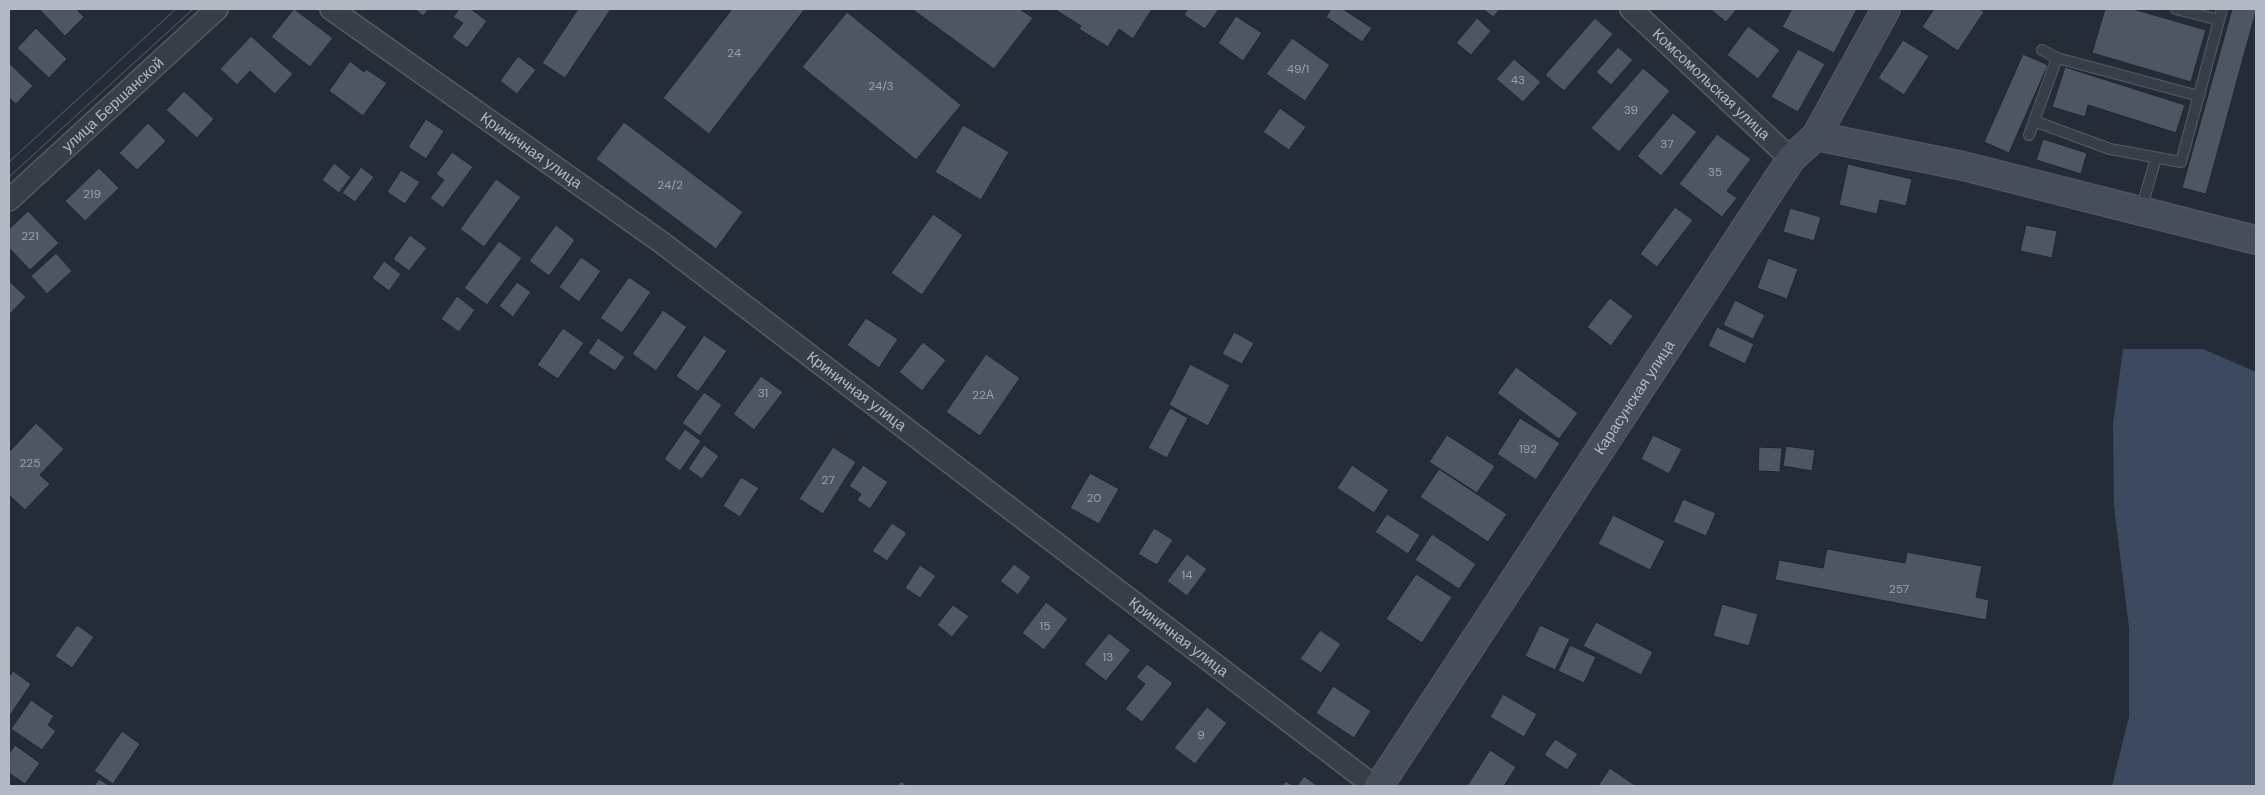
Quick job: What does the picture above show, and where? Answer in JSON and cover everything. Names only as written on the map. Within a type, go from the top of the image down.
[{"type":"street","name":"улица Бершанской","points":[[9,200],[217,9]]},
{"type":"street","name":"Криничная улица","points":[[330,9],[660,242],[1374,786]]},
{"type":"street","name":"Комсомольская улица","points":[[1631,9],[1791,159]]},
{"type":"street","name":"Карасунская улица","points":[[1379,786],[1791,159],[1816,136],[1886,9]]},
{"type":"street","points":[[1816,136],[1964,166],[2256,240]]},
{"type":"lane","points":[[2176,9],[2219,20]]},
{"type":"lane","points":[[2034,121],[2110,148],[2181,162],[2222,9]]},
{"type":"lane","points":[[2042,50],[2057,58],[2199,96]]},
{"type":"lane","points":[[2029,135],[2057,58]]},
{"type":"lane","points":[[2140,211],[2156,158]]},
{"type":"water","points":[[2123,349],[2203,349],[2256,372],[2256,786],[2112,786],[2129,717],[2129,628],[2114,505],[2113,424]]},
{"type":"building","points":[[39,9],[76,9],[84,17],[65,36]]},
{"type":"building","points":[[294,9],[333,38],[310,67],[271,37]]},
{"type":"building","points":[[415,9],[429,9],[423,16]]},
{"type":"building","points":[[459,9],[471,9],[487,21],[467,48],[452,37],[463,23],[453,17]]},
{"type":"building","points":[[578,9],[611,9],[565,78],[542,63]]},
{"type":"building","points":[[732,9],[805,9],[709,134],[663,98]]},
{"type":"building","points":[[912,9],[1020,9],[1033,18],[994,69]]},
{"type":"building","points":[[1054,9],[1152,9],[1133,39],[1119,29],[1108,47],[1079,29],[1081,26]]},
{"type":"building","points":[[1188,9],[1219,9],[1205,29],[1184,15]]},
{"type":"building","points":[[1331,9],[1343,9],[1372,28],[1362,42],[1326,17]]},
{"type":"building","points":[[1483,9],[1500,9],[1493,17]]},
{"type":"building","points":[[1710,9],[1737,9],[1726,22]]},
{"type":"building","points":[[1792,9],[1857,9],[1834,53],[1782,27]]},
{"type":"building","points":[[1934,9],[1980,9],[1984,12],[1958,51],[1922,27]]},
{"type":"building","points":[[2105,9],[2133,9],[2206,30],[2191,82],[2092,53]]},
{"type":"building","points":[[2232,9],[2256,9],[2256,11],[2206,194],[2182,188]]},
{"type":"building","points":[[847,12],[961,105],[916,160],[802,67]]},
{"type":"building","points":[[1236,16],[1262,33],[1243,61],[1218,43]]},
{"type":"building","points":[[1477,18],[1491,31],[1471,55],[1456,43]]},
{"type":"building","points":[[1595,18],[1613,34],[1564,91],[1545,75]]},
{"type":"building","points":[[1748,26],[1780,50],[1758,79],[1727,55]]},
{"type":"building","points":[[36,28],[67,59],[49,78],[17,48]]},
{"type":"building","points":[[251,36],[293,74],[275,94],[250,71],[237,85],[220,69]]},
{"type":"building","points":[[1292,38],[1330,65],[1305,101],[1266,74]]},
{"type":"building","points":[[1903,40],[1929,56],[1904,95],[1878,78]]},
{"type":"building","points":[[1618,47],[1633,60],[1611,85],[1596,72]]},
{"type":"building","points":[[1798,49],[1825,64],[1798,112],[1771,97]]},
{"type":"building","points":[[2023,54],[2048,65],[2009,153],[1984,142]]},
{"type":"building","points":[[518,56],[536,70],[517,94],[500,81]]},
{"type":"building","points":[[1514,59],[1541,82],[1523,102],[1496,79]]},
{"type":"building","points":[[350,61],[364,72],[366,69],[387,83],[363,116],[329,91]]},
{"type":"building","points":[[9,63],[33,86],[16,104],[9,98]]},
{"type":"building","points":[[2065,67],[2185,105],[2176,133],[2088,105],[2085,117],[2052,107]]},
{"type":"building","points":[[1643,68],[1670,91],[1619,152],[1591,128]]},
{"type":"building","points":[[184,91],[214,119],[197,138],[166,110]]},
{"type":"building","points":[[1280,108],[1306,127],[1289,150],[1263,132]]},
{"type":"building","points":[[1673,113],[1697,132],[1661,176],[1637,156]]},
{"type":"building","points":[[426,119],[444,131],[426,159],[408,147]]},
{"type":"building","points":[[624,122],[743,212],[716,249],[596,159]]},
{"type":"building","points":[[148,123],[166,141],[137,170],[119,153]]},
{"type":"building","points":[[963,125],[1009,152],[981,200],[935,172]]},
{"type":"building","points":[[1717,134],[1751,159],[1727,191],[1737,198],[1722,217],[1679,184]]},
{"type":"building","points":[[2043,139],[2087,153],[2081,174],[2036,160]]},
{"type":"building","points":[[452,152],[473,167],[443,208],[430,198],[444,180],[436,174]]},
{"type":"building","points":[[334,163],[351,177],[339,193],[322,180]]},
{"type":"building","points":[[1848,164],[1912,179],[1906,206],[1880,200],[1877,214],[1839,205]]},
{"type":"building","points":[[361,167],[374,177],[355,202],[342,193]]},
{"type":"building","points":[[99,168],[119,188],[85,221],[65,201]]},
{"type":"building","points":[[401,170],[420,182],[405,204],[387,192]]},
{"type":"building","points":[[496,179],[521,197],[484,247],[460,229]]},
{"type":"building","points":[[1675,207],[1693,220],[1657,267],[1640,254]]},
{"type":"building","points":[[1790,208],[1821,217],[1814,241],[1783,232]]},
{"type":"building","points":[[28,211],[59,243],[30,270],[9,248],[9,229]]},
{"type":"building","points":[[933,214],[963,235],[922,295],[891,273]]},
{"type":"building","points":[[556,225],[575,240],[549,276],[529,261]]},
{"type":"building","points":[[2026,225],[2057,231],[2052,258],[2020,251]]},
{"type":"building","points":[[410,235],[427,248],[409,271],[393,259]]},
{"type":"building","points":[[499,241],[522,258],[487,305],[464,288]]},
{"type":"building","points":[[56,253],[72,271],[47,294],[31,276]]},
{"type":"building","points":[[581,257],[601,271],[579,302],[559,287]]},
{"type":"building","points":[[1768,258],[1798,269],[1787,299],[1757,288]]},
{"type":"building","points":[[384,261],[401,274],[389,291],[372,278]]},
{"type":"building","points":[[629,277],[651,292],[622,333],[600,318]]},
{"type":"building","points":[[9,281],[26,297],[9,315]]},
{"type":"building","points":[[517,282],[531,292],[513,317],[499,306]]},
{"type":"building","points":[[457,296],[475,310],[459,332],[441,319]]},
{"type":"building","points":[[1610,298],[1633,316],[1611,346],[1587,327]]},
{"type":"building","points":[[1735,300],[1765,315],[1753,339],[1723,325]]},
{"type":"building","points":[[663,310],[687,327],[656,371],[632,354]]},
{"type":"building","points":[[866,318],[898,339],[879,368],[847,345]]},
{"type":"building","points":[[1717,327],[1754,344],[1745,364],[1708,346]]},
{"type":"building","points":[[563,328],[584,343],[558,379],[537,365]]},
{"type":"building","points":[[1234,332],[1254,343],[1242,364],[1222,354]]},
{"type":"building","points":[[704,335],[727,351],[698,392],[676,376]]},
{"type":"building","points":[[598,338],[625,357],[615,371],[588,353]]},
{"type":"building","points":[[923,342],[946,360],[922,391],[899,372]]},
{"type":"building","points":[[986,354],[1020,378],[980,436],[946,412]]},
{"type":"building","points":[[1190,364],[1230,385],[1208,426],[1169,405]]},
{"type":"building","points":[[1516,367],[1578,413],[1559,439],[1497,393]]},
{"type":"building","points":[[761,376],[783,392],[754,430],[733,414]]},
{"type":"building","points":[[704,392],[722,405],[700,436],[682,423]]},
{"type":"building","points":[[1170,408],[1188,418],[1167,458],[1148,448]]},
{"type":"building","points":[[1520,418],[1560,443],[1536,480],[1497,454]]},
{"type":"building","points":[[36,423],[64,449],[40,475],[50,484],[25,510],[9,495],[9,452]]},
{"type":"building","points":[[685,429],[701,441],[680,471],[664,459]]},
{"type":"building","points":[[1447,435],[1495,466],[1477,493],[1429,462]]},
{"type":"building","points":[[1653,435],[1682,449],[1669,474],[1641,459]]},
{"type":"building","points":[[704,445],[719,456],[702,479],[688,469]]},
{"type":"building","points":[[1786,446],[1815,450],[1812,471],[1783,466]]},
{"type":"building","points":[[833,447],[856,462],[823,514],[799,499]]},
{"type":"building","points":[[1759,447],[1782,448],[1780,472],[1758,471]]},
{"type":"building","points":[[863,465],[888,482],[870,509],[857,500],[861,494],[849,486]]},
{"type":"building","points":[[1352,465],[1389,490],[1374,513],[1337,488]]},
{"type":"building","points":[[1439,469],[1507,514],[1488,542],[1420,497]]},
{"type":"building","points":[[1090,473],[1119,489],[1099,524],[1070,508]]},
{"type":"building","points":[[741,477],[759,488],[740,517],[723,506]]},
{"type":"building","points":[[1683,499],[1716,513],[1706,536],[1673,522]]},
{"type":"building","points":[[1387,514],[1420,535],[1408,554],[1375,532]]},
{"type":"building","points":[[1613,515],[1665,541],[1650,570],[1598,544]]},
{"type":"building","points":[[892,523],[907,533],[887,561],[872,551]]},
{"type":"building","points":[[1154,528],[1173,540],[1157,565],[1138,554]]},
{"type":"building","points":[[1432,534],[1476,564],[1459,589],[1415,560]]},
{"type":"building","points":[[1827,549],[1905,563],[1907,552],[1982,566],[1976,597],[1989,600],[1986,620],[1775,580],[1779,560],[1823,568]]},
{"type":"building","points":[[1187,554],[1207,569],[1187,596],[1167,581]]},
{"type":"building","points":[[1014,564],[1031,577],[1018,595],[1000,581]]},
{"type":"building","points":[[920,565],[936,576],[920,598],[905,588]]},
{"type":"building","points":[[1416,574],[1452,597],[1422,643],[1386,619]]},
{"type":"building","points":[[1046,602],[1068,619],[1044,650],[1022,633]]},
{"type":"building","points":[[1722,604],[1758,614],[1749,646],[1713,636]]},
{"type":"building","points":[[953,605],[969,616],[952,637],[937,625]]},
{"type":"building","points":[[1596,622],[1653,652],[1641,675],[1583,646]]},
{"type":"building","points":[[77,625],[94,637],[72,668],[55,656]]},
{"type":"building","points":[[1540,625],[1570,639],[1555,670],[1525,656]]},
{"type":"building","points":[[1320,630],[1341,644],[1321,673],[1300,659]]},
{"type":"building","points":[[1109,633],[1131,650],[1106,681],[1084,664]]},
{"type":"building","points":[[1570,645],[1596,657],[1584,683],[1558,671]]},
{"type":"building","points":[[1147,664],[1173,683],[1142,722],[1125,709],[1145,684],[1136,677]]},
{"type":"building","points":[[13,671],[31,684],[9,717],[9,677]]},
{"type":"building","points":[[1333,686],[1371,711],[1354,738],[1316,713]]},
{"type":"building","points":[[1503,694],[1537,714],[1524,737],[1490,717]]},
{"type":"building","points":[[31,700],[54,716],[48,725],[56,731],[42,750],[11,729]]},
{"type":"building","points":[[1207,707],[1227,723],[1195,764],[1174,748]]},
{"type":"building","points":[[122,731],[140,744],[113,784],[94,771]]},
{"type":"building","points":[[1555,739],[1578,754],[1567,770],[1544,755]]},
{"type":"building","points":[[15,745],[40,763],[25,784],[9,773],[9,754]]},
{"type":"building","points":[[1490,750],[1516,767],[1504,786],[1467,786]]},
{"type":"building","points":[[1610,768],[1636,786],[1598,786]]},
{"type":"building","points":[[1304,776],[1318,786],[1297,786]]},
{"type":"building","points":[[99,779],[110,786],[94,786]]},
{"type":"building","points":[[901,781],[907,786],[897,786]]},
{"type":"building","points":[[1286,781],[1293,786],[1282,786]]},
{"type":"tram line","points":[[9,162],[176,9]]},
{"type":"tram line","points":[[9,177],[193,9]]}]
